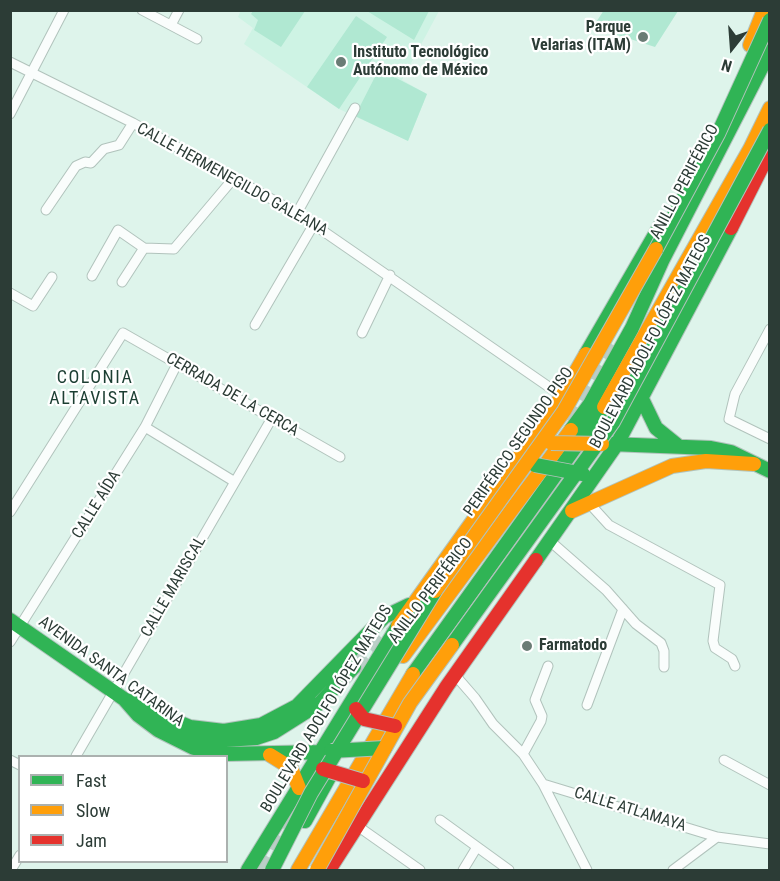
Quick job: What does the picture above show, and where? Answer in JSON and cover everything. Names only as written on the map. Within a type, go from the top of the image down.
[{"type":"main road","name":"BOULEVARD ADOLFO LÓPEZ MATEOS","points":[[248,870],[308,772],[324,752],[358,687],[411,605],[562,396],[718,122],[764,10]]},
{"type":"main road","name":"PERIFÉRICO SEGUNDO PISO","points":[[272,870],[311,793],[439,585],[564,411],[618,322],[718,134],[770,20]]},
{"type":"main road","name":"ANILLO PERIFÉRICO","points":[[278,870],[384,682],[590,404],[632,328],[663,259],[770,51]]},
{"type":"main road","name":"ANILLO PERIFÉRICO","points":[[297,870],[400,692],[601,413],[750,149],[770,108]]},
{"type":"main road","points":[[317,870],[410,703],[613,422],[770,130]]},
{"type":"main road","points":[[740,178],[750,149]]},
{"type":"main road","name":"BOULEVARD ADOLFO LÓPEZ MATEOS","points":[[329,870],[379,788],[455,675],[571,512],[589,475],[617,444],[770,151]]},
{"type":"main road","points":[[648,284],[663,259]]},
{"type":"main road","points":[[642,399],[656,428],[677,445]]},
{"type":"main road","points":[[530,442],[677,445],[731,452],[770,471]]},
{"type":"main road","points":[[516,461],[589,475]]},
{"type":"main road","points":[[571,512],[672,466],[706,461],[754,464]]},
{"type":"main road","points":[[118,696],[190,727],[224,731],[242,730],[279,718],[315,692],[384,617],[411,605]]},
{"type":"main road","name":"AVENIDA SANTA CATARINA","points":[[16,623],[118,696],[158,730],[194,748],[217,753],[260,754],[408,746]]},
{"type":"main road","points":[[159,715],[176,729],[209,741],[232,742],[256,738],[288,725],[320,703],[354,667]]},
{"type":"main road","points":[[358,687],[356,709],[364,719],[395,726],[423,723]]},
{"type":"main road","points":[[260,754],[274,756],[286,763],[295,774],[299,788]]},
{"type":"main road","points":[[308,772],[323,769],[379,788]]},
{"type":"street","points":[[10,114],[34,72],[64,10]]},
{"type":"street","points":[[142,10],[197,39]]},
{"type":"street","points":[[171,25],[179,10]]},
{"type":"street","name":"CALLE HERMENEGILDO GALEANA","points":[[10,62],[133,123],[233,180],[297,213],[390,275],[562,396]]},
{"type":"street","points":[[297,213],[355,108]]},
{"type":"street","points":[[46,210],[76,166],[85,162],[91,163],[104,149],[119,145],[133,123]]},
{"type":"street","points":[[92,276],[118,230],[144,248],[174,249],[233,180]]},
{"type":"street","points":[[255,325],[314,224]]},
{"type":"street","points":[[122,282],[144,248]]},
{"type":"street","points":[[362,333],[390,275]]},
{"type":"street","points":[[10,293],[33,306],[52,277]]},
{"type":"street","points":[[770,329],[735,394],[729,419],[770,439]]},
{"type":"street","name":"CERRADA DE LA CERCA","points":[[10,512],[123,333],[340,457]]},
{"type":"street","name":"CALLE AÍDA","points":[[10,642],[16,623],[145,427],[177,364]]},
{"type":"street","name":"CALLE MARISCAL","points":[[77,755],[118,696],[272,418]]},
{"type":"street","points":[[145,427],[235,482]]},
{"type":"street","points":[[589,503],[609,525],[720,585],[713,641],[716,648],[732,659],[735,666]]},
{"type":"street","points":[[550,541],[606,590],[636,624],[661,644],[664,651],[664,667]]},
{"type":"street","points":[[587,705],[623,609]]},
{"type":"street","points":[[523,754],[541,721],[542,716],[535,700],[548,666]]},
{"type":"street","points":[[455,675],[476,698],[493,724],[523,754],[543,784],[587,870]]},
{"type":"street","points":[[724,760],[770,785]]},
{"type":"street","name":"CALLE ATLAMAYA","points":[[543,784],[717,837],[770,844]]},
{"type":"street","points":[[440,820],[509,870]]},
{"type":"street","points":[[356,825],[420,870]]},
{"type":"street","points":[[674,870],[717,837]]},
{"type":"street","points":[[463,870],[477,848]]},
{"type":"shaded area","name":"Instituto Tecnológico Autónomo de México","points":[[241,10],[439,11],[402,80],[427,94],[408,141],[339,109],[244,44],[253,28],[238,17]]},
{"type":"shaded area","points":[[253,10],[305,11],[281,47],[254,30],[258,20],[251,14]]},
{"type":"shaded area","name":"Parque Velarias (ITAM)","points":[[604,10],[678,11],[655,47],[593,27]]},
{"type":"shaded area","points":[[367,11],[429,11],[414,40]]},
{"type":"shaded area","points":[[356,16],[387,37],[339,109],[307,87]]},
{"type":"shaded area","points":[[379,69],[427,94],[408,141],[355,116]]},
{"type":"tunnel","points":[[569,421],[616,339]]},
{"type":"tunnel","points":[[354,667],[385,638],[398,631]]},
{"type":"tunnel","points":[[259,870],[294,811]]},
{"type":"traffic: fast","points":[[656,249],[718,134],[770,20]]},
{"type":"traffic: fast","points":[[571,430],[590,404],[632,328],[663,259],[770,51]]},
{"type":"traffic: fast","points":[[452,645],[613,422],[770,130]]},
{"type":"traffic: fast","points":[[586,354],[660,226]]},
{"type":"traffic: fast","points":[[536,560],[617,444],[731,228]]},
{"type":"traffic: fast","points":[[642,399],[656,428],[677,445]]},
{"type":"traffic: fast","points":[[413,674],[604,407]]},
{"type":"traffic: fast","points":[[610,444],[711,448],[731,452],[770,471]]},
{"type":"traffic: fast","points":[[535,465],[583,474]]},
{"type":"traffic: fast","points":[[272,870],[311,793],[435,591]]},
{"type":"traffic: fast","points":[[126,700],[190,727],[224,731],[261,725],[297,706],[384,617],[409,605]]},
{"type":"traffic: fast","points":[[10,620],[124,699],[138,715],[158,730],[194,748],[224,754],[324,752]]},
{"type":"traffic: fast","points":[[248,870],[398,626]]},
{"type":"traffic: fast","points":[[159,715],[176,729],[209,741],[256,738],[274,732],[320,703],[354,667]]},
{"type":"traffic: fast","points":[[331,751],[385,748]]},
{"type":"traffic: fast","points":[[305,821],[332,772]]},
{"type":"traffic: slow","points":[[750,45],[764,10]]},
{"type":"traffic: slow","points":[[604,407],[750,149],[770,108]]},
{"type":"traffic: slow","points":[[435,591],[564,411],[656,249]]},
{"type":"traffic: slow","points":[[398,626],[562,396],[586,354]]},
{"type":"traffic: slow","points":[[403,656],[571,430]]},
{"type":"traffic: slow","points":[[551,443],[602,444]]},
{"type":"traffic: slow","points":[[572,511],[672,466],[706,461],[754,464]]},
{"type":"traffic: slow","points":[[317,870],[410,703],[452,645]]},
{"type":"traffic: slow","points":[[298,870],[413,674]]},
{"type":"traffic: slow","points":[[270,755],[291,768],[299,788]]},
{"type":"traffic: jam","points":[[731,228],[770,151]]},
{"type":"traffic: jam","points":[[329,870],[447,686],[536,560]]},
{"type":"traffic: jam","points":[[356,709],[364,719],[395,726]]},
{"type":"traffic: jam","points":[[323,769],[363,781]]},
{"type":"place","name":"Parque Velarias (ITAM)","points":[[643,37]]},
{"type":"place","name":"Instituto Tecnológico Autónomo de México","points":[[341,62]]},
{"type":"place","name":"Farmatodo","points":[[527,646]]},
{"type":"district","name":"COLONIA ALTAVISTA","points":[[95,388]]}]
